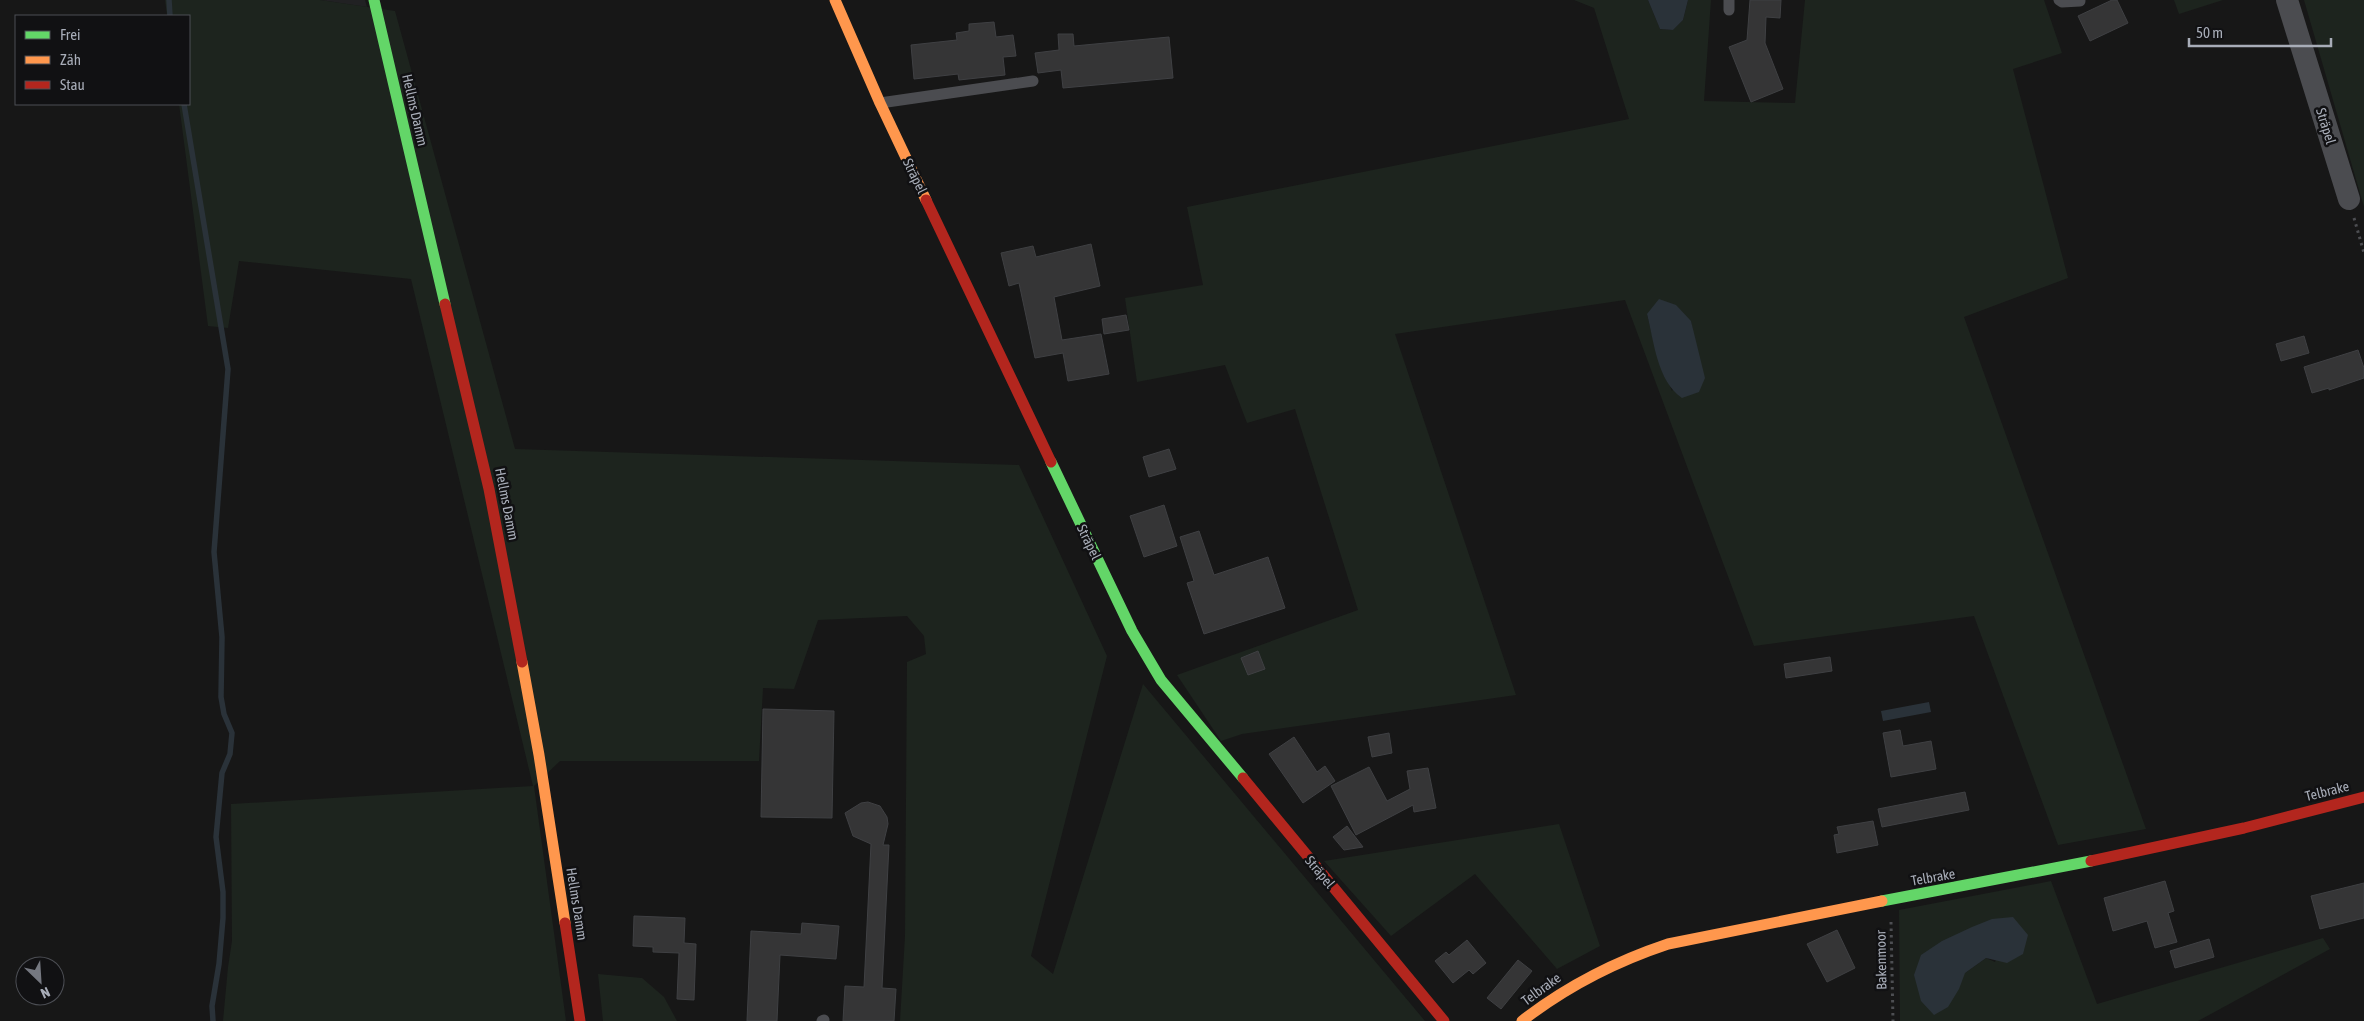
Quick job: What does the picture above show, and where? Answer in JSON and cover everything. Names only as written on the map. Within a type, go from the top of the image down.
[{"type":"street","name":"Hellms Damm","points":[[374,0],[489,489],[539,755],[580,1021]]},
{"type":"street","name":"Sträpel","points":[[834,0],[880,103],[1132,631],[1161,680],[1444,1021]]},
{"type":"street","name":"Sträpel","points":[[2287,0],[2349,199]]},
{"type":"street","name":"Telbrake","points":[[1522,1021],[1553,996],[1598,969],[1668,944],[1891,899],[2046,871],[2244,828],[2364,797]]},
{"type":"lane","points":[[2059,0],[2062,2],[2080,1]]},
{"type":"lane","points":[[880,103],[1033,82]]},
{"type":"path","points":[[2349,199],[2364,253]]},
{"type":"path","name":"Bakenmoor","points":[[1891,899],[1893,1021]]},
{"type":"shaded area","points":[[165,0],[320,0],[395,11],[515,449],[1019,465],[1107,656],[1031,956],[1053,974],[1143,684],[1425,1021],[900,1021],[905,936],[907,662],[926,654],[924,636],[907,616],[818,620],[794,689],[763,688],[759,761],[560,761],[534,786],[566,1021],[223,1021],[232,941],[231,804],[533,786],[411,279],[239,261],[228,328],[208,326],[179,105],[190,105],[190,15],[167,15]]},
{"type":"shaded area","points":[[320,0],[365,0],[367,7]]},
{"type":"shaded area","points":[[1574,0],[1648,0],[1660,29],[1673,30],[1683,20],[1688,0],[1711,0],[1704,101],[1795,103],[1805,0],[2044,0],[2062,53],[2013,69],[2068,278],[1964,317],[2146,829],[2058,845],[1974,616],[1754,646],[1625,300],[1395,334],[1516,695],[1242,734],[1221,741],[1177,675],[1358,610],[1295,409],[1247,423],[1225,365],[1137,382],[1125,298],[1203,285],[1187,207],[1629,119],[1594,8]],"holes":[[[1647,314],[1691,321],[1696,348],[1672,391],[1657,355]]]},
{"type":"shaded area","points":[[1648,0],[1688,0],[1683,20],[1673,30],[1660,29]]},
{"type":"shaded area","points":[[2174,0],[2223,0],[2179,14]]},
{"type":"shaded area","points":[[2304,0],[2364,0],[2364,207]]},
{"type":"shaded area","points":[[1659,299],[1676,305],[1691,321],[1705,378],[1699,392],[1682,398],[1667,382],[1662,371],[1647,314]]},
{"type":"shaded area","points":[[1929,702],[1931,712],[1883,721],[1881,711]]},
{"type":"shaded area","points":[[1559,824],[1600,946],[1557,969],[1475,874],[1391,936],[1324,861]]},
{"type":"shaded area","points":[[2051,881],[2097,1004],[2323,938],[2330,949],[2198,1021],[1900,1021],[1899,910]],"holes":[[[2013,917],[1995,962],[1986,958],[1965,973]]]},
{"type":"shaded area","points":[[2013,917],[2028,935],[2023,954],[2007,963],[1986,958],[1965,973],[1959,989],[1948,1007],[1934,1015],[1921,1001],[1914,975],[1921,955],[1942,941],[1972,927],[1992,919]]},
{"type":"shaded area","points":[[598,974],[642,978],[664,997],[677,1021],[603,1021]]},
{"type":"building","points":[[1750,0],[1781,0],[1780,18],[1766,17],[1765,43],[1783,89],[1751,102],[1729,47],[1747,40]]},
{"type":"building","points":[[2112,0],[2117,0],[2128,23],[2090,41],[2078,16]]},
{"type":"building","points":[[994,22],[996,37],[1013,35],[1016,56],[1003,57],[1005,75],[959,80],[958,74],[914,79],[911,45],[957,40],[956,33],[969,31],[969,24]]},
{"type":"building","points":[[1058,34],[1073,34],[1074,46],[1169,37],[1173,78],[1063,88],[1061,70],[1038,73],[1035,53],[1059,50]]},
{"type":"building","points":[[1091,244],[1100,286],[1054,297],[1062,340],[1101,334],[1109,374],[1068,381],[1063,353],[1035,358],[1019,283],[1009,286],[1001,253],[1033,246],[1036,257]]},
{"type":"building","points":[[1126,315],[1129,330],[1104,334],[1102,319]]},
{"type":"building","points":[[2304,336],[2309,353],[2281,361],[2276,344]]},
{"type":"building","points":[[2358,350],[2364,368],[2364,378],[2329,390],[2329,388],[2312,393],[2304,367]]},
{"type":"building","points":[[1169,449],[1176,469],[1149,477],[1143,457]]},
{"type":"building","points":[[1164,505],[1177,546],[1144,557],[1130,516]]},
{"type":"building","points":[[1199,531],[1214,575],[1268,557],[1285,608],[1204,634],[1187,583],[1194,581],[1180,537]]},
{"type":"building","points":[[1258,651],[1265,669],[1248,675],[1241,658]]},
{"type":"building","points":[[1830,657],[1832,671],[1786,678],[1784,664]]},
{"type":"building","points":[[763,709],[834,711],[832,818],[761,817]]},
{"type":"building","points":[[1900,730],[1903,746],[1931,741],[1936,769],[1891,777],[1883,733]]},
{"type":"building","points":[[1389,733],[1392,753],[1372,757],[1368,737]]},
{"type":"building","points":[[1294,737],[1317,772],[1325,766],[1335,781],[1303,803],[1269,754]]},
{"type":"building","points":[[1369,767],[1387,801],[1410,789],[1407,771],[1428,768],[1436,808],[1414,812],[1413,805],[1356,835],[1331,786]]},
{"type":"building","points":[[1965,792],[1969,810],[1882,827],[1878,809]]},
{"type":"building","points":[[868,802],[880,806],[887,817],[888,824],[883,845],[889,845],[882,988],[896,989],[894,1021],[843,1021],[845,986],[864,987],[871,844],[853,836],[845,813],[861,803]]},
{"type":"building","points":[[1873,821],[1878,845],[1837,853],[1834,835],[1839,834],[1837,827]]},
{"type":"building","points":[[1347,826],[1363,847],[1344,850],[1333,837]]},
{"type":"building","points":[[2165,881],[2174,911],[2168,913],[2177,942],[2155,948],[2147,921],[2113,931],[2104,898]]},
{"type":"building","points":[[2364,883],[2364,918],[2320,929],[2311,896]]},
{"type":"building","points":[[634,916],[685,918],[684,943],[696,944],[694,1000],[677,999],[679,953],[653,952],[653,947],[633,946]]},
{"type":"building","points":[[802,923],[839,926],[836,959],[780,955],[777,1021],[747,1021],[751,931],[801,934]]},
{"type":"building","points":[[1837,930],[1855,968],[1827,982],[1807,944]]},
{"type":"building","points":[[2209,939],[2214,957],[2175,968],[2170,951]]},
{"type":"building","points":[[1467,940],[1486,963],[1473,974],[1469,970],[1453,983],[1435,961],[1446,952],[1449,955]]},
{"type":"building","points":[[1518,960],[1532,971],[1501,1009],[1487,998]]},
{"type":"waterway","points":[[169,0],[170,15]]},
{"type":"waterway","points":[[184,105],[228,369],[214,552],[222,637],[221,697],[224,714],[232,733],[230,754],[222,773],[216,837],[223,892],[223,918],[219,964],[212,1006],[213,1021]]},
{"type":"traffic: fast","points":[[374,0],[445,304]]},
{"type":"traffic: fast","points":[[1051,462],[1132,631],[1161,680],[1243,778]]},
{"type":"traffic: fast","points":[[1882,901],[2091,861]]},
{"type":"traffic: slow","points":[[835,0],[880,103],[926,200]]},
{"type":"traffic: slow","points":[[522,662],[539,755],[565,923]]},
{"type":"traffic: slow","points":[[1522,1021],[1556,997],[1592,976],[1668,944],[1882,901]]},
{"type":"traffic: jam","points":[[926,200],[1051,462]]},
{"type":"traffic: jam","points":[[445,304],[489,489],[522,662]]},
{"type":"traffic: jam","points":[[1243,778],[1444,1021]]},
{"type":"traffic: jam","points":[[2091,861],[2244,828],[2364,797]]},
{"type":"traffic: jam","points":[[565,923],[580,1021]]}]
